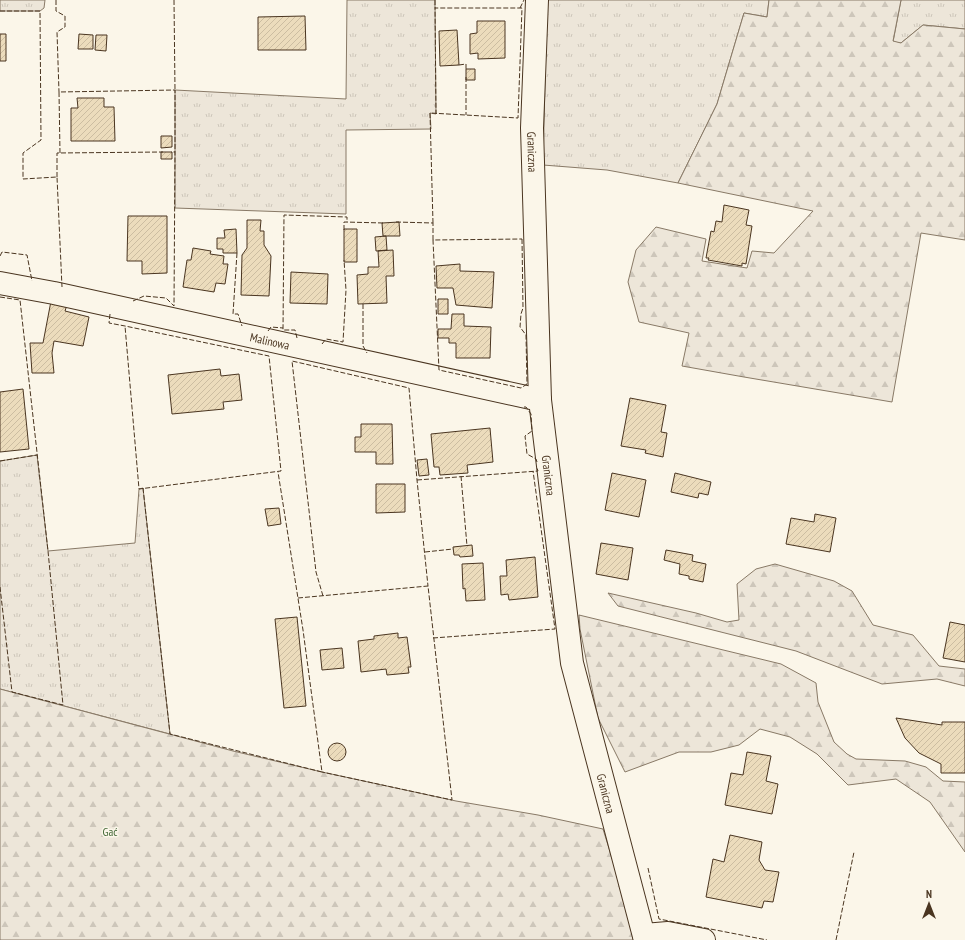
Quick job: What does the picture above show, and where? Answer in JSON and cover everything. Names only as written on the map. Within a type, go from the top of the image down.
[{"type":"street","name":"Graniczna","points":[[537,0],[532,128],[540,400],[572,662],[645,937]]},
{"type":"street","name":"Malinowa","points":[[0,283],[61,294],[540,400]]},
{"type":"street","points":[[645,937],[668,933],[704,940]]},
{"type":"green space","points":[[0,0],[45,0],[44,8],[40,11],[0,11]]},
{"type":"green space","points":[[347,0],[435,0],[436,114],[430,113],[431,129],[346,130],[346,214],[175,208],[175,90],[346,99]]},
{"type":"green space","points":[[547,0],[769,0],[767,17],[744,13],[717,104],[678,183],[607,170],[543,165]]},
{"type":"green space","points":[[769,0],[901,0],[893,41],[901,43],[923,25],[965,29],[965,240],[921,233],[892,402],[682,366],[689,333],[639,322],[628,282],[636,250],[656,227],[706,239],[702,261],[747,268],[752,251],[774,253],[813,211],[678,183],[717,104],[744,13],[767,17]]},
{"type":"green space","points":[[901,0],[965,0],[965,29],[923,25],[901,43],[893,42]]},
{"type":"green space","points":[[37,455],[48,551],[135,543],[139,489],[143,488],[170,734],[0,689],[0,461]]},
{"type":"green space","points":[[775,564],[834,581],[852,591],[873,625],[913,635],[939,666],[965,669],[965,686],[937,679],[882,684],[796,651],[618,606],[608,593],[696,613],[727,622],[739,620],[737,584],[756,569]]},
{"type":"green space","points":[[579,615],[781,664],[816,683],[818,702],[834,742],[847,754],[856,759],[905,761],[926,767],[943,781],[965,782],[965,852],[930,802],[896,779],[848,785],[817,754],[790,737],[760,729],[739,745],[711,752],[679,752],[625,772],[598,718],[580,629]]},
{"type":"green space","name":"Gać","points":[[0,689],[233,751],[322,772],[456,801],[538,815],[603,829],[633,926],[635,940],[0,940]]},
{"type":"building","points":[[305,16],[306,50],[258,50],[258,17]]},
{"type":"building","points":[[477,21],[505,21],[505,58],[478,59],[478,53],[470,54],[470,34],[477,33]]},
{"type":"building","points":[[457,30],[459,65],[440,66],[439,31]]},
{"type":"building","points":[[0,34],[6,34],[6,61],[0,61]]},
{"type":"building","points":[[79,34],[93,35],[93,49],[78,49]]},
{"type":"building","points":[[96,35],[107,35],[106,51],[95,50]]},
{"type":"building","points":[[466,69],[475,69],[475,80],[466,80]]},
{"type":"building","points":[[77,98],[104,98],[104,107],[114,107],[115,141],[71,141],[71,108],[78,108]]},
{"type":"building","points":[[161,136],[172,136],[172,147],[161,148]]},
{"type":"building","points":[[161,152],[172,152],[172,159],[161,159]]},
{"type":"building","points":[[724,205],[749,210],[746,225],[752,226],[746,264],[742,263],[742,266],[708,260],[709,258],[706,258],[711,231],[714,232],[716,221],[722,222]]},
{"type":"building","points":[[128,216],[167,216],[167,273],[142,274],[142,261],[127,261]]},
{"type":"building","points":[[247,220],[261,220],[260,231],[264,231],[264,245],[271,256],[269,296],[241,295],[242,255],[247,248]]},
{"type":"building","points":[[399,222],[400,236],[383,236],[382,223]]},
{"type":"building","points":[[236,229],[237,253],[223,253],[223,249],[217,249],[217,238],[225,238],[224,230]]},
{"type":"building","points":[[344,229],[357,229],[357,262],[344,262]]},
{"type":"building","points":[[386,236],[387,250],[376,251],[375,237]]},
{"type":"building","points":[[193,248],[211,251],[210,254],[224,256],[223,264],[228,264],[225,284],[216,283],[214,292],[183,287],[187,260],[191,260]]},
{"type":"building","points":[[393,250],[394,276],[386,276],[387,303],[358,304],[357,275],[368,274],[368,267],[379,267],[378,251]]},
{"type":"building","points":[[460,264],[460,271],[494,272],[492,308],[456,305],[453,288],[437,288],[436,266]]},
{"type":"building","points":[[291,272],[328,274],[327,304],[290,303]]},
{"type":"building","points":[[438,299],[448,299],[448,314],[438,314]]},
{"type":"building","points":[[51,301],[67,305],[65,311],[89,317],[83,346],[54,341],[52,353],[54,373],[32,373],[30,343],[43,343]]},
{"type":"building","points":[[452,314],[464,314],[464,326],[491,327],[490,358],[456,358],[456,343],[449,343],[449,338],[438,338],[438,329],[451,329]]},
{"type":"building","points":[[220,369],[221,376],[239,374],[242,400],[223,402],[224,409],[172,414],[168,375]]},
{"type":"building","points":[[23,389],[29,449],[0,452],[0,392]]},
{"type":"building","points":[[630,398],[666,405],[661,432],[667,433],[663,457],[645,453],[646,450],[621,446]]},
{"type":"building","points":[[361,424],[392,424],[393,464],[376,464],[376,452],[355,452],[355,437],[361,437]]},
{"type":"building","points":[[490,428],[493,462],[467,465],[468,473],[440,475],[439,467],[434,467],[431,434]]},
{"type":"building","points":[[427,459],[429,475],[419,476],[417,460]]},
{"type":"building","points":[[612,473],[646,480],[639,517],[605,510]]},
{"type":"building","points":[[675,473],[711,482],[708,495],[699,493],[698,498],[671,492]]},
{"type":"building","points":[[376,484],[405,484],[405,512],[376,513]]},
{"type":"building","points":[[279,508],[281,524],[268,526],[265,509]]},
{"type":"building","points":[[815,514],[836,518],[830,552],[786,544],[791,518],[814,522]]},
{"type":"building","points":[[601,543],[633,548],[628,580],[596,574]]},
{"type":"building","points":[[472,545],[473,556],[460,557],[459,555],[454,555],[453,547]]},
{"type":"building","points":[[666,550],[693,555],[692,561],[706,564],[703,582],[689,579],[689,576],[679,574],[680,564],[664,560]]},
{"type":"building","points":[[535,557],[538,597],[509,600],[508,594],[501,595],[500,576],[507,576],[506,560]]},
{"type":"building","points":[[483,563],[485,600],[466,601],[465,588],[463,589],[462,564]]},
{"type":"building","points":[[297,617],[306,706],[284,708],[275,619]]},
{"type":"building","points":[[950,622],[965,625],[965,662],[943,658]]},
{"type":"building","points":[[398,633],[398,638],[407,637],[411,667],[408,667],[409,673],[387,675],[386,669],[361,672],[358,641],[374,639],[374,636]]},
{"type":"building","points":[[342,648],[344,668],[322,670],[320,650]]},
{"type":"building","points":[[896,718],[942,725],[942,722],[965,722],[965,773],[941,773],[941,764],[919,753],[905,738]]},
{"type":"building","points":[[337,743],[343,746],[346,752],[343,758],[337,761],[331,758],[328,752],[331,746]]},
{"type":"building","points":[[747,752],[771,756],[766,781],[778,784],[772,814],[725,805],[731,773],[743,775]]},
{"type":"building","points":[[730,835],[762,842],[759,860],[765,870],[779,872],[773,902],[764,901],[762,908],[706,897],[713,859],[724,862]]},
{"type":"fence","points":[[56,0],[56,11],[65,16],[65,27],[57,32],[59,92]]},
{"type":"fence","points":[[174,0],[175,90]]},
{"type":"fence","points":[[435,0],[435,8]]},
{"type":"fence","points":[[520,8],[524,0]]},
{"type":"fence","points":[[433,223],[430,113],[518,118],[522,8],[435,8],[436,114]]},
{"type":"fence","points":[[0,11],[40,11],[41,140],[23,153],[23,179],[57,177],[62,287]]},
{"type":"fence","points":[[459,65],[466,64],[466,71]]},
{"type":"fence","points":[[466,77],[466,115]]},
{"type":"fence","points":[[60,153],[59,92],[175,90],[175,152]]},
{"type":"fence","points":[[57,177],[57,153],[163,152]]},
{"type":"fence","points":[[133,301],[144,296],[166,298],[174,306],[175,152],[171,152]]},
{"type":"fence","points":[[297,338],[295,330],[283,330],[284,215],[347,217],[347,222]]},
{"type":"fence","points":[[344,230],[344,222],[384,223]]},
{"type":"fence","points":[[396,222],[433,223],[433,240]]},
{"type":"fence","points":[[522,239],[523,308],[520,327],[526,335],[527,384],[521,388],[439,370],[433,240],[522,239]]},
{"type":"fence","points":[[0,256],[2,252],[27,255],[32,281]]},
{"type":"fence","points":[[237,253],[233,314],[238,314],[242,326]]},
{"type":"fence","points":[[322,344],[326,339],[343,342],[346,290],[344,260]]},
{"type":"fence","points":[[0,297],[20,300],[48,551],[63,705],[12,692],[0,587]]},
{"type":"fence","points":[[363,304],[363,346],[367,353]]},
{"type":"fence","points":[[110,314],[109,323],[125,326],[269,356],[281,471],[139,489],[125,326]]},
{"type":"fence","points":[[268,331],[271,327],[283,328]]},
{"type":"fence","points":[[323,596],[316,572],[292,361],[409,388],[428,586]]},
{"type":"fence","points":[[524,407],[526,407],[531,414],[532,431],[525,436],[527,454],[536,459],[537,462]]},
{"type":"fence","points":[[0,461],[37,455]]},
{"type":"fence","points":[[417,480],[538,471],[537,468]]},
{"type":"fence","points":[[433,638],[555,629],[533,471]]},
{"type":"fence","points":[[143,488],[170,734],[322,772],[303,630],[278,472]]},
{"type":"fence","points":[[461,476],[467,546]]},
{"type":"fence","points":[[425,552],[453,549]]},
{"type":"fence","points":[[298,598],[428,586],[452,800],[322,772]]},
{"type":"fence","points":[[836,940],[854,852]]},
{"type":"fence","points":[[648,868],[659,919],[767,940]]}]
